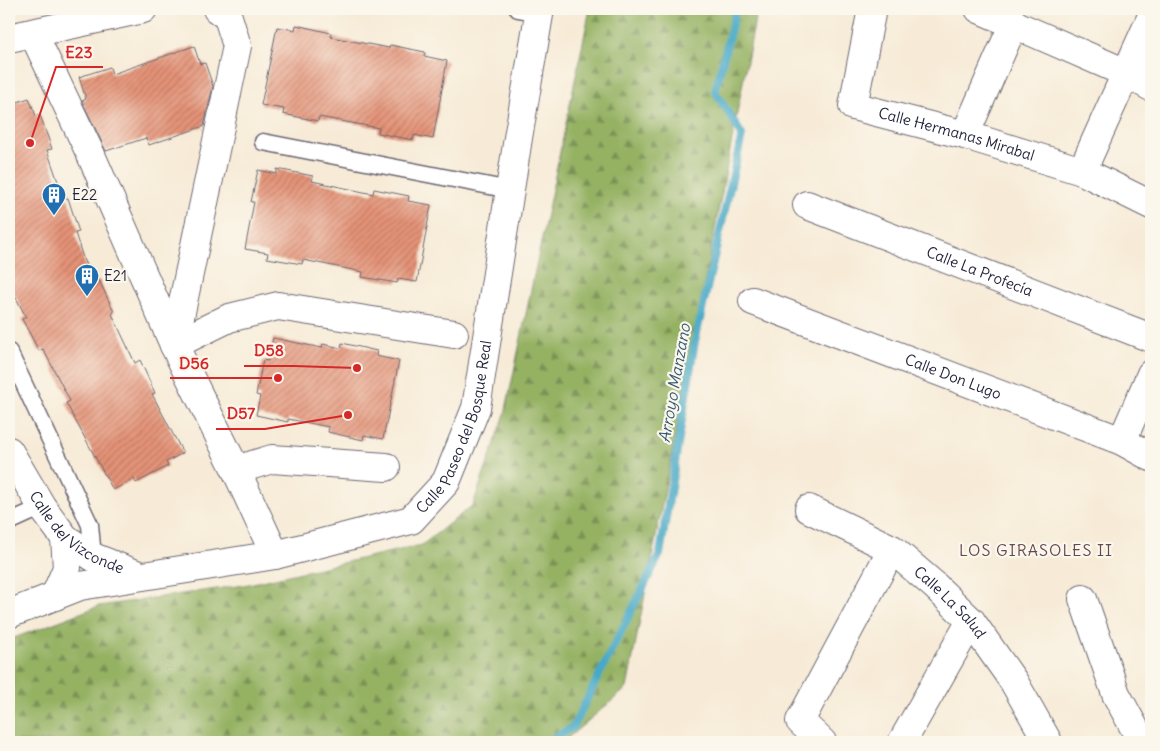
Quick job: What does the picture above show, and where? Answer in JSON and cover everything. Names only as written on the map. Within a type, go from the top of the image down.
[{"type":"street","points":[[143,9],[21,36],[91,155],[174,345],[276,555]]},
{"type":"street","points":[[174,345],[238,46],[228,17],[217,9]]},
{"type":"street","name":"Calle Hermanas Mirabal","points":[[872,9],[853,106],[965,135],[1082,171],[1151,204]]},
{"type":"street","points":[[979,9],[1126,73],[1151,87]]},
{"type":"street","name":"Calle Paseo del Bosque Real","points":[[9,614],[80,586],[276,555],[410,520],[446,482],[476,408],[510,190],[533,10]]},
{"type":"street","points":[[1082,171],[1151,18]]},
{"type":"street","points":[[965,135],[1014,23]]},
{"type":"street","name":"Calle La Profecía","points":[[807,205],[1151,338]]},
{"type":"street","name":"Calle Don Lugo","points":[[753,302],[1122,441],[1151,457]]},
{"type":"street","points":[[174,345],[230,318],[278,306],[454,334]]},
{"type":"street","points":[[1122,441],[1151,374]]},
{"type":"street","name":"Calle del Vizconde","points":[[9,451],[42,507],[65,538],[93,557],[141,576]]},
{"type":"street","points":[[236,470],[272,459],[386,467]]},
{"type":"street","name":"Calle La Salud","points":[[810,508],[892,549],[971,622],[1014,682],[1048,742]]},
{"type":"street","points":[[55,596],[66,568],[65,538]]},
{"type":"street","points":[[822,742],[800,721],[892,549]]},
{"type":"street","points":[[1083,599],[1116,694],[1142,742]]},
{"type":"street","points":[[902,742],[971,622]]},
{"type":"lane","points":[[263,142],[510,190]]},
{"type":"lane","points":[[9,352],[90,525],[93,557]]},
{"type":"lane","points":[[9,522],[42,507]]},
{"type":"green space","points":[[590,9],[757,9],[627,688],[563,742],[9,742],[9,640],[99,606],[244,585],[422,545],[473,505],[505,414]]},
{"type":"building","points":[[296,25],[331,33],[331,37],[389,48],[390,45],[425,52],[424,56],[447,61],[433,139],[414,135],[413,140],[378,133],[379,128],[319,117],[318,121],[283,114],[284,109],[261,105],[277,27],[295,30]]},
{"type":"building","points":[[194,46],[200,64],[205,63],[213,86],[204,126],[149,145],[146,138],[106,151],[82,101],[86,99],[79,77],[110,67],[112,74]]},
{"type":"building","points":[[29,98],[36,116],[40,115],[52,149],[47,150],[64,199],[68,198],[79,232],[75,233],[84,261],[95,282],[99,280],[114,312],[112,314],[135,363],[140,360],[155,393],[152,394],[183,453],[166,462],[168,466],[136,483],[134,479],[113,490],[66,403],[70,401],[43,349],[39,351],[22,319],[26,317],[13,292],[9,277],[9,105]]},
{"type":"building","points":[[277,169],[313,176],[312,181],[373,194],[374,189],[409,196],[408,201],[431,205],[417,282],[398,279],[397,283],[362,277],[363,272],[303,260],[302,264],[267,258],[268,253],[245,249],[254,202],[251,202],[258,170],[277,174]]},
{"type":"building","points":[[273,338],[322,348],[323,344],[341,348],[342,343],[377,351],[376,356],[399,361],[383,439],[364,435],[363,440],[328,432],[329,427],[288,419],[288,422],[256,415],[260,396],[256,395],[263,360],[268,361]]},
{"type":"waterway","name":"Arroyo Manzano","points":[[547,742],[573,727],[660,554],[695,341],[742,135],[715,91],[736,9]]},
{"type":"place","name":"E23","points":[[30,143]]},
{"type":"place","name":"E22","points":[[54,216]]},
{"type":"place","name":"E21","points":[[87,297]]},
{"type":"place","name":"D58","points":[[357,368]]},
{"type":"place","name":"D56","points":[[278,378]]},
{"type":"place","name":"D57","points":[[348,415]]},
{"type":"district","name":"LOS GIRASOLES II","points":[[1036,550]]}]
